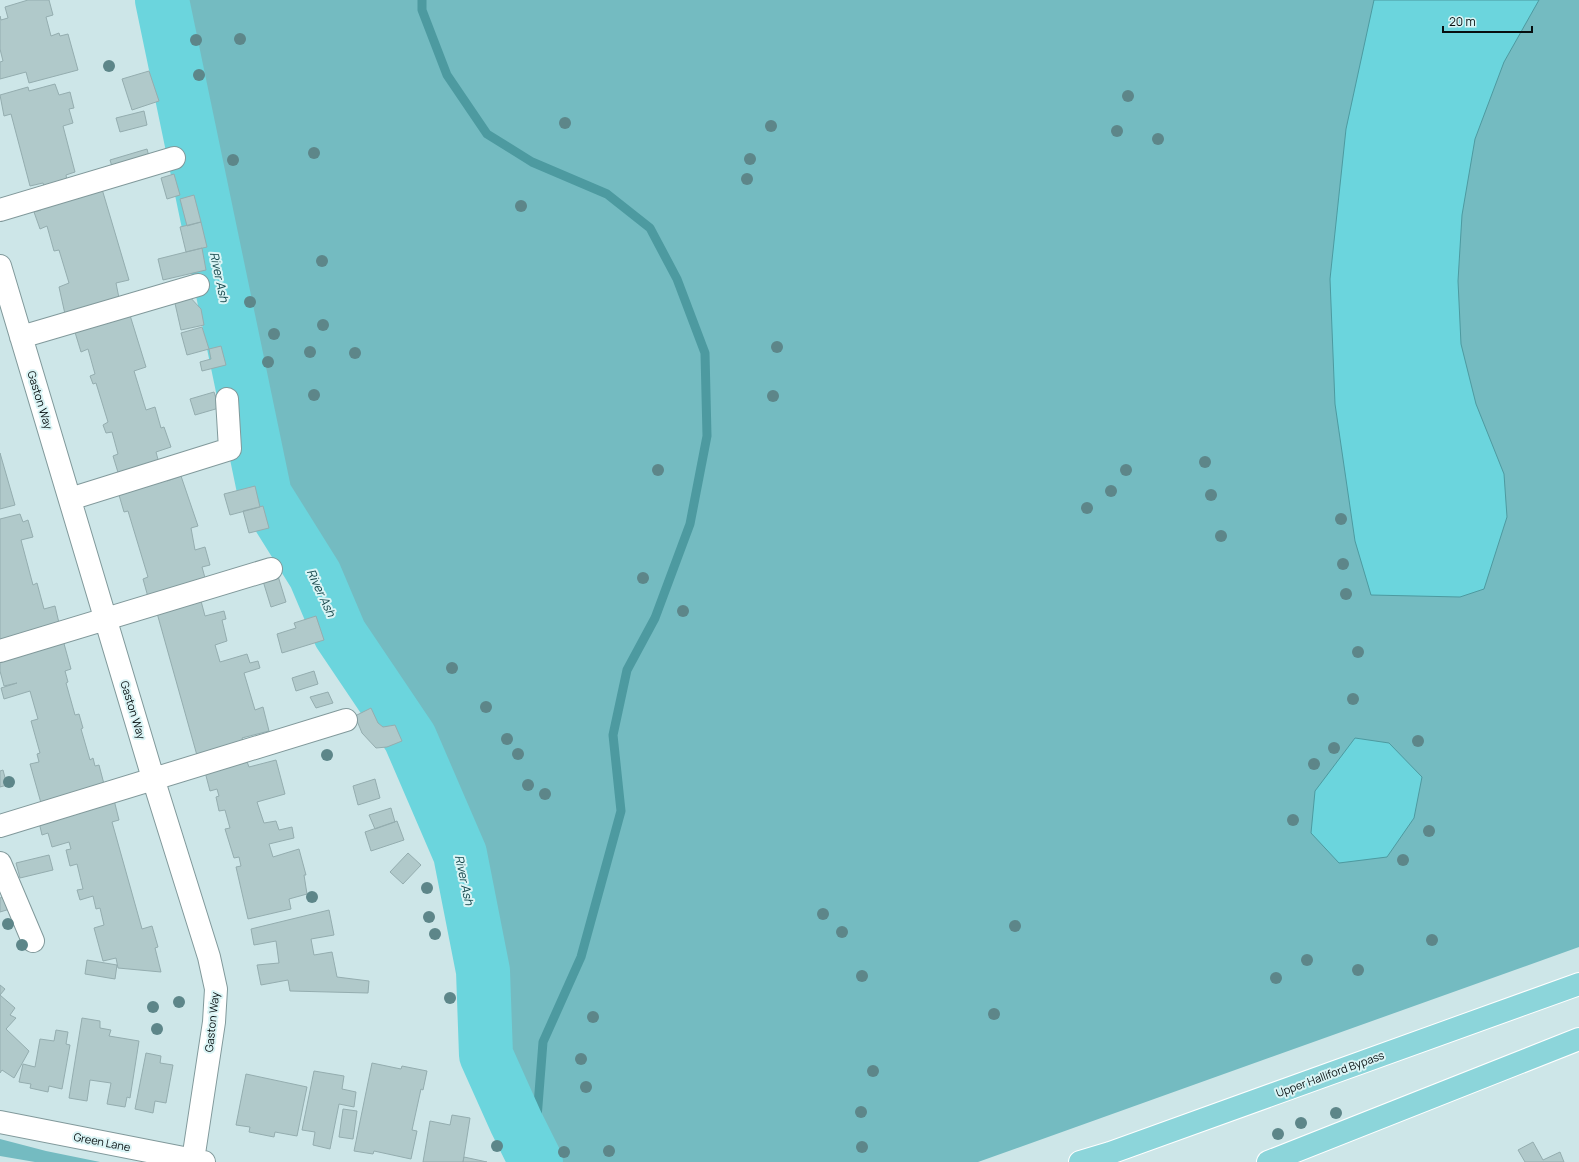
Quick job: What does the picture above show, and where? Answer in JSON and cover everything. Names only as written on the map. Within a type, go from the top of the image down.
[{"type":"main road","name":"Upper Halliford Bypass","points":[[1080,1162],[1579,984]]},
{"type":"main road","points":[[1268,1162],[1579,1039]]},
{"type":"street","points":[[0,210],[174,158]]},
{"type":"street","name":"Gaston Way","points":[[0,266],[154,778],[210,957],[216,989],[214,1022],[198,1161]]},
{"type":"street","points":[[21,337],[198,285]]},
{"type":"street","points":[[70,499],[230,449],[227,399]]},
{"type":"street","points":[[0,651],[271,569]]},
{"type":"street","points":[[0,826],[346,720]]},
{"type":"street","points":[[0,863],[33,941]]},
{"type":"street","name":"Green Lane","points":[[0,1122],[198,1161]]},
{"type":"shaded area","points":[[162,0],[1579,0],[1579,947],[978,1162],[536,1162],[486,1055],[483,971],[460,854],[410,738],[340,634],[315,575],[265,495]]},
{"type":"shaded area","points":[[1374,0],[1539,0],[1504,62],[1475,139],[1462,215],[1458,281],[1461,344],[1476,404],[1504,474],[1507,517],[1484,589],[1460,597],[1371,595],[1355,541],[1335,404],[1330,279],[1346,129]]},
{"type":"shaded area","points":[[1355,738],[1389,743],[1422,777],[1414,818],[1387,857],[1339,863],[1311,833],[1315,791]]},
{"type":"shaded area","points":[[0,1139],[46,1151],[100,1162],[35,1162],[0,1156]]},
{"type":"building","points":[[28,0],[49,0],[53,15],[46,17],[51,36],[59,33],[60,36],[68,34],[78,70],[29,83],[26,72],[0,79],[0,62],[3,61],[0,49],[0,16],[1,20],[8,18],[5,7]]},
{"type":"building","points":[[149,71],[159,101],[132,110],[122,79]]},
{"type":"building","points":[[55,84],[59,95],[70,92],[74,108],[69,109],[73,123],[63,126],[75,172],[66,175],[68,186],[46,192],[43,183],[30,186],[11,114],[4,116],[0,95],[28,87],[29,91]]},
{"type":"building","points":[[144,111],[147,125],[120,132],[116,118]]},
{"type":"building","points":[[147,149],[150,160],[113,170],[110,160]]},
{"type":"building","points":[[174,174],[180,195],[167,199],[161,178]]},
{"type":"building","points":[[102,189],[129,280],[116,283],[119,298],[65,314],[59,287],[69,283],[59,250],[54,251],[47,226],[40,229],[34,212],[41,210],[38,205]]},
{"type":"building","points":[[194,195],[201,222],[187,226],[180,199]]},
{"type":"building","points":[[201,222],[207,247],[186,252],[180,227]]},
{"type":"building","points":[[202,248],[206,270],[163,280],[158,259]]},
{"type":"building","points":[[187,294],[201,309],[204,325],[181,330],[174,299]]},
{"type":"building","points":[[129,312],[146,367],[134,371],[146,410],[155,407],[161,428],[164,427],[171,447],[156,452],[160,467],[120,479],[113,456],[118,454],[112,432],[106,433],[103,425],[108,422],[96,383],[93,384],[90,376],[95,374],[88,349],[81,352],[74,329]]},
{"type":"building","points":[[202,327],[209,349],[187,355],[181,333]]},
{"type":"building","points":[[221,346],[226,365],[202,371],[200,362],[211,359],[209,349]]},
{"type":"building","points":[[214,392],[219,408],[195,415],[190,399]]},
{"type":"building","points":[[0,453],[15,505],[0,509]]},
{"type":"building","points":[[165,475],[167,481],[181,476],[198,526],[191,528],[195,550],[205,547],[210,565],[202,567],[207,585],[148,597],[143,579],[148,577],[128,511],[124,512],[119,495]]},
{"type":"building","points":[[255,486],[260,507],[230,515],[224,494]]},
{"type":"building","points":[[263,506],[269,528],[249,533],[243,511]]},
{"type":"building","points":[[20,514],[23,522],[28,520],[33,537],[21,540],[33,585],[37,583],[44,609],[55,606],[59,623],[0,643],[0,519]]},
{"type":"building","points":[[278,576],[286,602],[271,607],[263,581]]},
{"type":"building","points":[[201,601],[205,616],[224,611],[226,619],[222,620],[227,641],[215,645],[220,662],[247,654],[250,663],[258,661],[260,668],[244,673],[255,710],[263,707],[269,731],[242,738],[245,746],[198,759],[157,613]]},
{"type":"building","points":[[316,616],[324,640],[282,653],[277,634],[296,628],[294,623]]},
{"type":"building","points":[[63,640],[71,669],[65,671],[68,682],[66,683],[75,715],[79,714],[83,728],[81,729],[90,760],[93,758],[95,766],[99,765],[104,784],[41,803],[30,764],[39,762],[37,754],[40,753],[31,721],[38,719],[30,691],[4,699],[1,688],[17,683],[4,686],[0,671],[0,659]]},
{"type":"building","points":[[314,671],[318,684],[296,691],[292,678]]},
{"type":"building","points":[[328,692],[333,703],[316,708],[310,697]]},
{"type":"building","points":[[371,708],[378,723],[383,727],[395,725],[402,741],[387,747],[376,748],[362,733],[355,716]]},
{"type":"building","points":[[246,759],[249,767],[276,760],[285,794],[257,802],[264,823],[276,821],[279,830],[292,827],[294,838],[269,844],[273,857],[299,849],[306,875],[304,875],[307,894],[289,899],[291,909],[248,919],[236,867],[241,866],[239,857],[234,858],[225,829],[230,828],[225,810],[219,811],[216,797],[219,796],[217,789],[210,791],[205,772]]},
{"type":"building","points":[[3,770],[7,785],[0,787],[0,771]]},
{"type":"building","points":[[375,779],[380,798],[358,805],[353,786]]},
{"type":"building","points":[[114,800],[119,820],[112,822],[142,929],[152,926],[158,947],[155,948],[161,972],[118,968],[116,958],[103,961],[94,928],[104,925],[100,908],[96,909],[93,896],[80,900],[77,890],[83,889],[77,864],[70,866],[66,850],[71,849],[69,842],[52,847],[48,833],[42,835],[38,818]]},
{"type":"building","points":[[391,808],[395,822],[375,829],[369,815]]},
{"type":"building","points":[[397,821],[404,840],[371,851],[365,832]]},
{"type":"building","points":[[408,853],[421,865],[403,884],[390,872]]},
{"type":"building","points":[[49,855],[53,870],[20,878],[16,863]]},
{"type":"building","points":[[6,896],[10,909],[0,912],[0,898]]},
{"type":"building","points":[[329,910],[334,935],[311,939],[314,955],[332,952],[337,977],[369,981],[368,993],[290,991],[288,980],[261,985],[257,965],[279,963],[276,941],[254,945],[251,929]]},
{"type":"building","points":[[87,960],[117,965],[115,979],[85,974]]},
{"type":"building","points":[[0,985],[5,989],[0,995]]},
{"type":"building","points":[[0,995],[15,1008],[10,1015],[16,1018],[6,1029],[29,1051],[14,1078],[2,1070],[0,1073]]},
{"type":"building","points":[[82,1018],[100,1021],[100,1028],[111,1030],[109,1036],[139,1041],[130,1098],[127,1097],[125,1107],[107,1104],[111,1083],[90,1080],[87,1101],[69,1098]]},
{"type":"building","points":[[56,1030],[68,1032],[66,1044],[70,1045],[62,1089],[49,1086],[48,1092],[30,1088],[31,1084],[19,1082],[23,1064],[35,1067],[40,1039],[54,1041]]},
{"type":"building","points":[[146,1053],[161,1056],[160,1063],[173,1065],[166,1103],[155,1101],[153,1113],[135,1109]]},
{"type":"building","points":[[372,1063],[401,1069],[402,1066],[427,1071],[423,1090],[421,1089],[412,1130],[417,1131],[411,1159],[374,1151],[373,1154],[354,1151]]},
{"type":"building","points":[[314,1071],[344,1076],[342,1089],[356,1092],[354,1107],[339,1104],[330,1149],[313,1145],[315,1132],[302,1130]]},
{"type":"building","points":[[246,1074],[307,1087],[297,1136],[275,1132],[274,1137],[249,1132],[250,1127],[236,1125]]},
{"type":"building","points":[[343,1109],[357,1111],[353,1139],[339,1137]]},
{"type":"building","points":[[452,1115],[470,1118],[463,1162],[423,1162],[430,1121],[450,1125]]},
{"type":"building","points":[[1533,1142],[1543,1160],[1560,1152],[1564,1162],[1525,1162],[1518,1150]]},
{"type":"building","points":[[464,1157],[487,1162],[463,1162]]},
{"type":"waterway","name":"River Ash","points":[[162,0],[265,495],[315,575],[340,634],[410,738],[460,854],[483,971],[486,1055],[536,1162]]},
{"type":"waterway","points":[[422,0],[422,10],[447,75],[487,134],[532,162],[607,194],[650,228],[677,279],[705,353],[707,436],[690,524],[655,618],[627,670],[613,735],[621,811],[581,957],[543,1042],[537,1118],[549,1162]]}]
